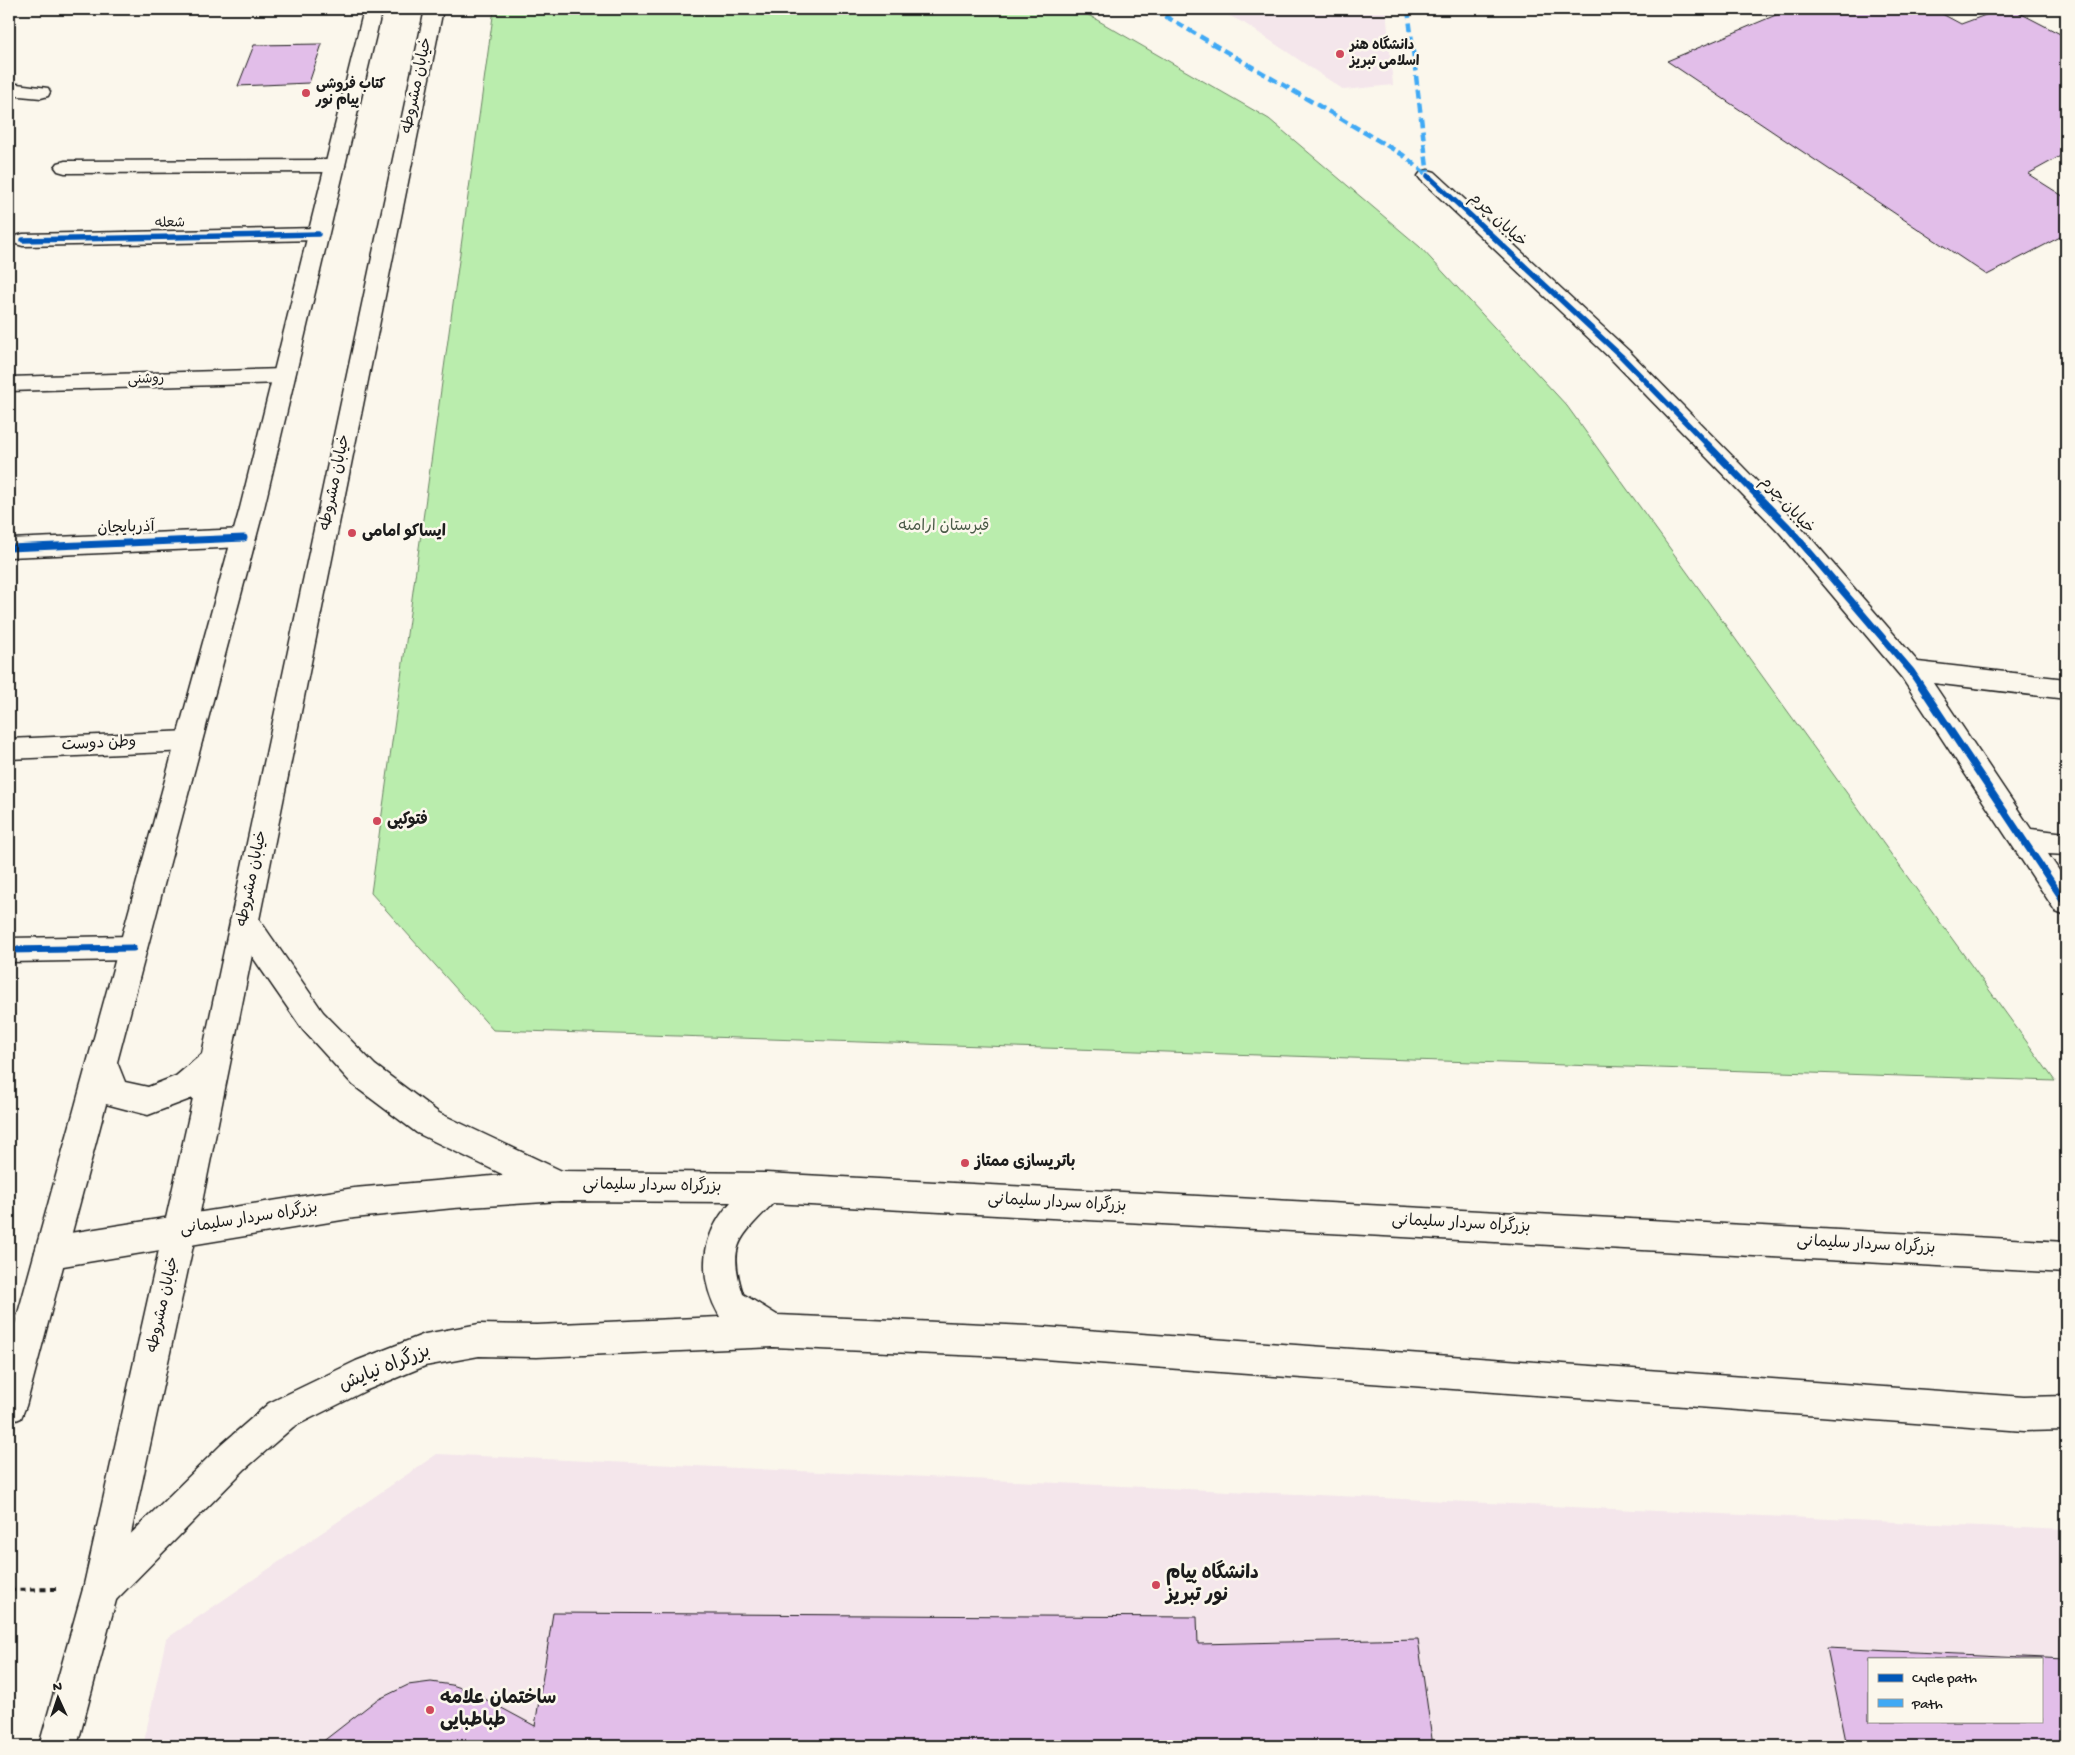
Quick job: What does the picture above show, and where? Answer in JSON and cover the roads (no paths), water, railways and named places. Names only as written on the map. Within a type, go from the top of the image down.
[{"type":"main road","points":[[9,1406],[244,538],[373,9]]},
{"type":"main road","name":"خیابان مشروطه","points":[[58,1746],[101,1588],[180,1232],[434,9]]},
{"type":"main road","points":[[9,90],[41,92]]},
{"type":"main road","points":[[65,167],[335,166]]},
{"type":"main road","name":"خیابان چرم","points":[[1428,176],[1621,356],[1788,528],[1911,671],[2066,904]]},
{"type":"main road","name":"شعله","points":[[23,240],[318,234]]},
{"type":"main road","name":"روشنی","points":[[9,384],[284,376]]},
{"type":"main road","name":"آذربایجان","points":[[9,548],[244,538]]},
{"type":"main road","points":[[1911,671],[2066,689]]},
{"type":"main road","name":"وطن دوست","points":[[9,749],[189,741]]},
{"type":"main road","points":[[2024,840],[2066,844]]},
{"type":"main road","points":[[244,921],[313,1022],[364,1074],[428,1123],[560,1186]]},
{"type":"main road","points":[[9,950],[133,948]]},
{"type":"main road","points":[[102,1062],[114,1094],[148,1101],[187,1086],[217,1060]]},
{"type":"main road","name":"بزرگراه سردار سلیمانی","points":[[51,1252],[354,1203],[454,1193],[560,1186],[766,1188],[2066,1257]]},
{"type":"main road","points":[[766,1188],[732,1225],[721,1247],[721,1276],[731,1305],[773,1331],[1030,1342],[2014,1414],[2066,1413]]},
{"type":"main road","name":"بزرگراه نیایش","points":[[101,1588],[233,1457],[281,1415],[356,1378],[426,1350],[479,1340],[537,1341],[773,1331]]},
{"type":"place","name":"دانشگاه هنر اسلامی تبریز","points":[[1340,54]]},
{"type":"place","name":"کتاب فروشی پیام نور","points":[[306,93]]},
{"type":"place","name":"ایساکو امامی","points":[[352,533]]},
{"type":"place","name":"فتوکپی","points":[[377,821]]},
{"type":"place","name":"باتریسازی ممتاز","points":[[965,1163]]},
{"type":"place","name":"دانشگاه پیام نور تبریز","points":[[1156,1585]]},
{"type":"place","name":"ساختمان علامه طباطبایی","points":[[430,1710]]},
{"type":"park label","name":"قبرستان ارامنه","points":[[944,527]]}]
